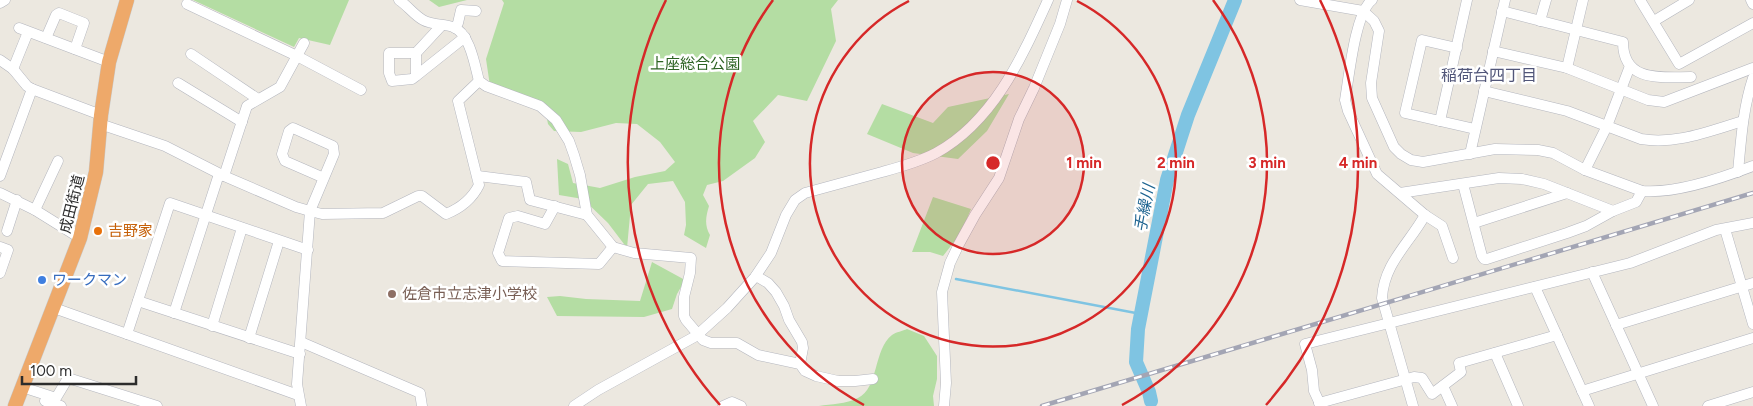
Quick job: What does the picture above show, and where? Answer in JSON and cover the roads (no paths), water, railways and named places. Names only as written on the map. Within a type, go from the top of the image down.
[{"type":"highway","name":"成田街道","points":[[19,396],[80,238],[96,172],[100,119],[109,62],[127,0]]},
{"type":"street","points":[[0,2],[5,0]]},
{"type":"street","points":[[399,0],[423,20],[455,28],[465,37],[477,67],[479,81],[508,96],[540,106],[556,120],[569,141],[574,155],[588,215],[613,247],[652,256],[691,258],[690,274],[684,297],[684,316],[703,340],[711,343],[738,343],[758,354],[800,364],[805,370],[816,376],[838,381],[873,379]]},
{"type":"street","points":[[574,406],[598,390],[697,334],[727,308],[756,276],[771,253],[786,215],[796,200],[805,193],[911,164],[934,154],[954,142],[978,120],[1013,73],[1048,0]]},
{"type":"street","points":[[944,406],[946,383],[942,292],[944,279],[975,214],[998,178],[1019,119],[1060,24],[1067,0]]},
{"type":"street","points":[[1300,0],[1363,12],[1374,21],[1379,31],[1371,83],[1372,98],[1394,147],[1411,160],[1423,162],[1495,149],[1538,150],[1553,153],[1585,170],[1642,191],[1659,192],[1674,190],[1753,166]]},
{"type":"street","points":[[1372,0],[1360,19],[1345,100],[1348,111],[1378,174],[1425,215],[1442,226],[1453,258]]},
{"type":"street","points":[[1440,121],[1467,0]]},
{"type":"street","points":[[1470,154],[1505,0]]},
{"type":"street","points":[[1540,21],[1546,0]]},
{"type":"street","points":[[1566,68],[1583,0]]},
{"type":"street","points":[[1640,0],[1679,64],[1753,23]]},
{"type":"street","points":[[1654,21],[1689,0]]},
{"type":"street","points":[[1750,0],[1753,4]]},
{"type":"street","points":[[187,4],[297,56],[361,90]]},
{"type":"street","points":[[455,28],[461,10],[476,11]]},
{"type":"street","points":[[1502,11],[1623,42],[1623,54],[1630,66],[1651,77],[1691,77]]},
{"type":"street","points":[[46,38],[56,15],[59,14],[84,23],[75,49]]},
{"type":"street","points":[[416,76],[416,53],[441,26]]},
{"type":"street","points":[[14,69],[24,30],[109,62]]},
{"type":"street","points":[[416,53],[389,53],[389,73],[392,81],[412,80],[465,37]]},
{"type":"street","points":[[1457,48],[1422,40],[1405,113],[1475,129]]},
{"type":"street","points":[[174,313],[206,216],[247,106],[280,87],[304,43]]},
{"type":"street","points":[[1493,51],[1566,68],[1648,100],[1664,102],[1753,68]]},
{"type":"street","points":[[191,54],[258,99]]},
{"type":"street","points":[[1,63],[14,69],[26,86],[32,89],[165,146],[222,175],[296,207],[322,214],[383,213],[418,196],[422,196],[446,214],[464,205],[474,194],[479,184],[458,101],[479,81]]},
{"type":"street","points":[[1585,170],[1606,126],[1630,66]]},
{"type":"street","points":[[1738,172],[1747,94],[1753,78]]},
{"type":"street","points":[[178,83],[242,122]]},
{"type":"street","points":[[0,176],[32,89]]},
{"type":"street","points":[[1484,91],[1566,111],[1640,139],[1652,141],[1675,141],[1743,121]]},
{"type":"street","points":[[301,406],[298,395],[310,211],[324,178],[334,154],[333,146],[293,128],[289,130],[282,154],[285,161],[324,178]]},
{"type":"street","points":[[35,210],[58,161]]},
{"type":"street","points":[[478,176],[526,182],[530,200],[588,215]]},
{"type":"street","points":[[1400,193],[1510,178],[1538,182],[1612,211]]},
{"type":"street","points":[[1463,184],[1484,259],[1586,226],[1612,211],[1636,202],[1642,191]]},
{"type":"street","points":[[0,193],[35,210],[80,238]]},
{"type":"street","points":[[1474,223],[1567,193]]},
{"type":"street","points":[[7,231],[17,200]]},
{"type":"street","points":[[127,334],[170,203],[308,250]]},
{"type":"street","points":[[555,206],[545,224],[518,216],[510,218],[498,253],[502,261],[599,264],[613,247]]},
{"type":"street","points":[[1413,406],[1382,298],[1383,284],[1404,244],[1417,229],[1425,215]]},
{"type":"street","points":[[1557,335],[1459,363],[1461,372],[1432,394],[1422,378],[1414,377],[1320,404],[1314,391],[1312,370],[1304,344],[1646,258],[1716,230],[1753,223]]},
{"type":"street","points":[[212,326],[242,228]]},
{"type":"street","points":[[1725,229],[1753,324]]},
{"type":"street","points":[[249,338],[279,240]]},
{"type":"street","points":[[0,247],[8,250],[0,273]]},
{"type":"street","points":[[1592,272],[1653,406]]},
{"type":"street","points":[[756,276],[768,283],[784,306],[789,320],[804,348],[800,364]]},
{"type":"street","points":[[1616,325],[1753,283]]},
{"type":"street","points":[[1535,287],[1589,406]]},
{"type":"street","points":[[138,301],[300,354]]},
{"type":"street","points":[[54,308],[298,395]]},
{"type":"street","points":[[1582,391],[1753,338]]},
{"type":"street","points":[[301,342],[420,393],[422,406]]},
{"type":"street","points":[[1495,353],[1518,406]]},
{"type":"street","points":[[19,396],[56,398],[68,378],[157,406]]},
{"type":"street","points":[[1443,386],[1452,406]]},
{"type":"street","points":[[1708,406],[1753,392]]},
{"type":"street","points":[[19,396],[61,406]]},
{"type":"street","points":[[723,406],[732,402],[740,406]]},
{"type":"waterway","name":"手繰川","points":[[1151,401],[1136,362],[1138,329],[1167,180],[1188,115],[1235,0]]},
{"type":"waterway","points":[[956,279],[1141,314]]},
{"type":"railway","points":[[1042,406],[1753,193]]},
{"type":"place","name":"吉野家","points":[[98,231]]},
{"type":"place","name":"ワークマン","points":[[42,280]]},
{"type":"place","name":"佐倉市立志津小学校","points":[[392,294]]},
{"type":"district","name":"稲荷台四丁目","points":[[1489,75]]},
{"type":"park label","name":"上座総合公園","points":[[695,64]]}]
